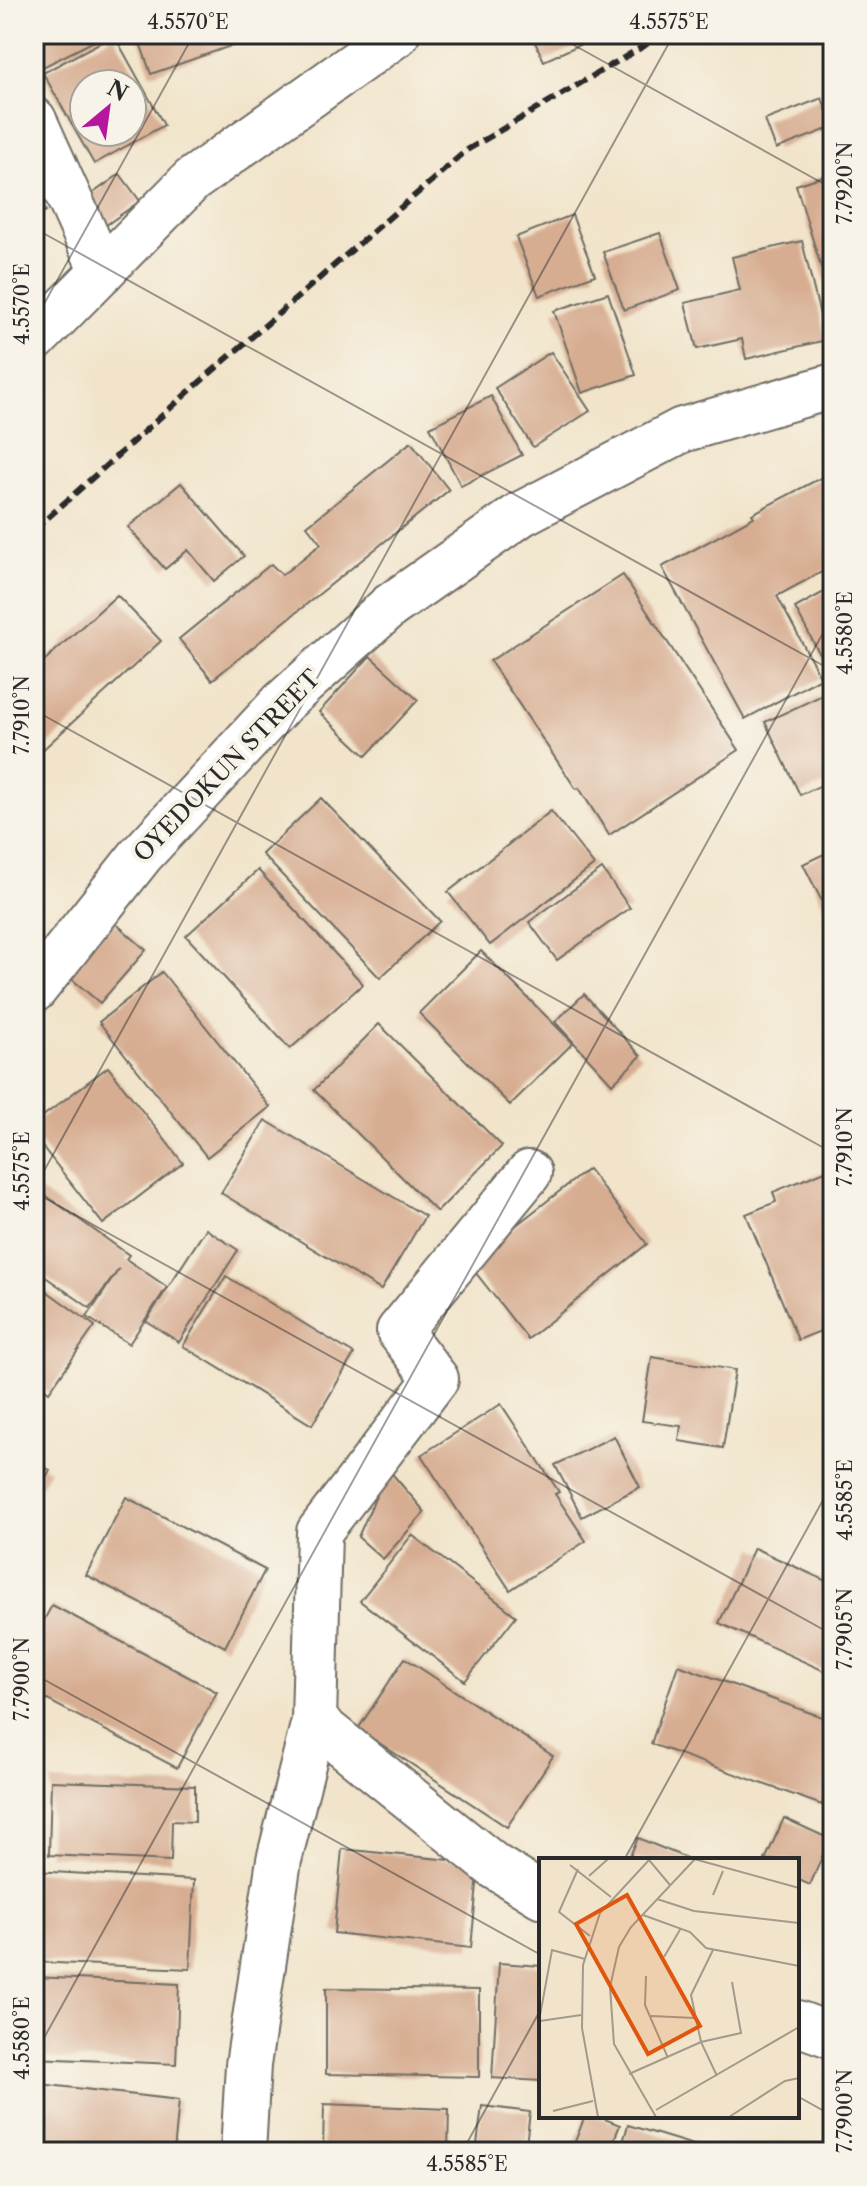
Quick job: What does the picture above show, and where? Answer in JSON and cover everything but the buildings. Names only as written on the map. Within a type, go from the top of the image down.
[{"type":"street","points":[[34,340],[192,180],[397,34]]},
{"type":"street","points":[[34,120],[102,271]]},
{"type":"street","name":"OYEDOKUN STREET","points":[[34,990],[162,831],[282,703],[390,606],[521,514],[682,430],[833,386]]},
{"type":"street","points":[[243,2152],[248,2065],[279,1860],[314,1721],[319,1532],[436,1379],[399,1331],[529,1173]]},
{"type":"street","points":[[314,1721],[494,1866],[539,1894]]},
{"type":"street","points":[[799,2024],[833,2036]]},
{"type":"railway","points":[[34,530],[467,150],[664,34]]}]
